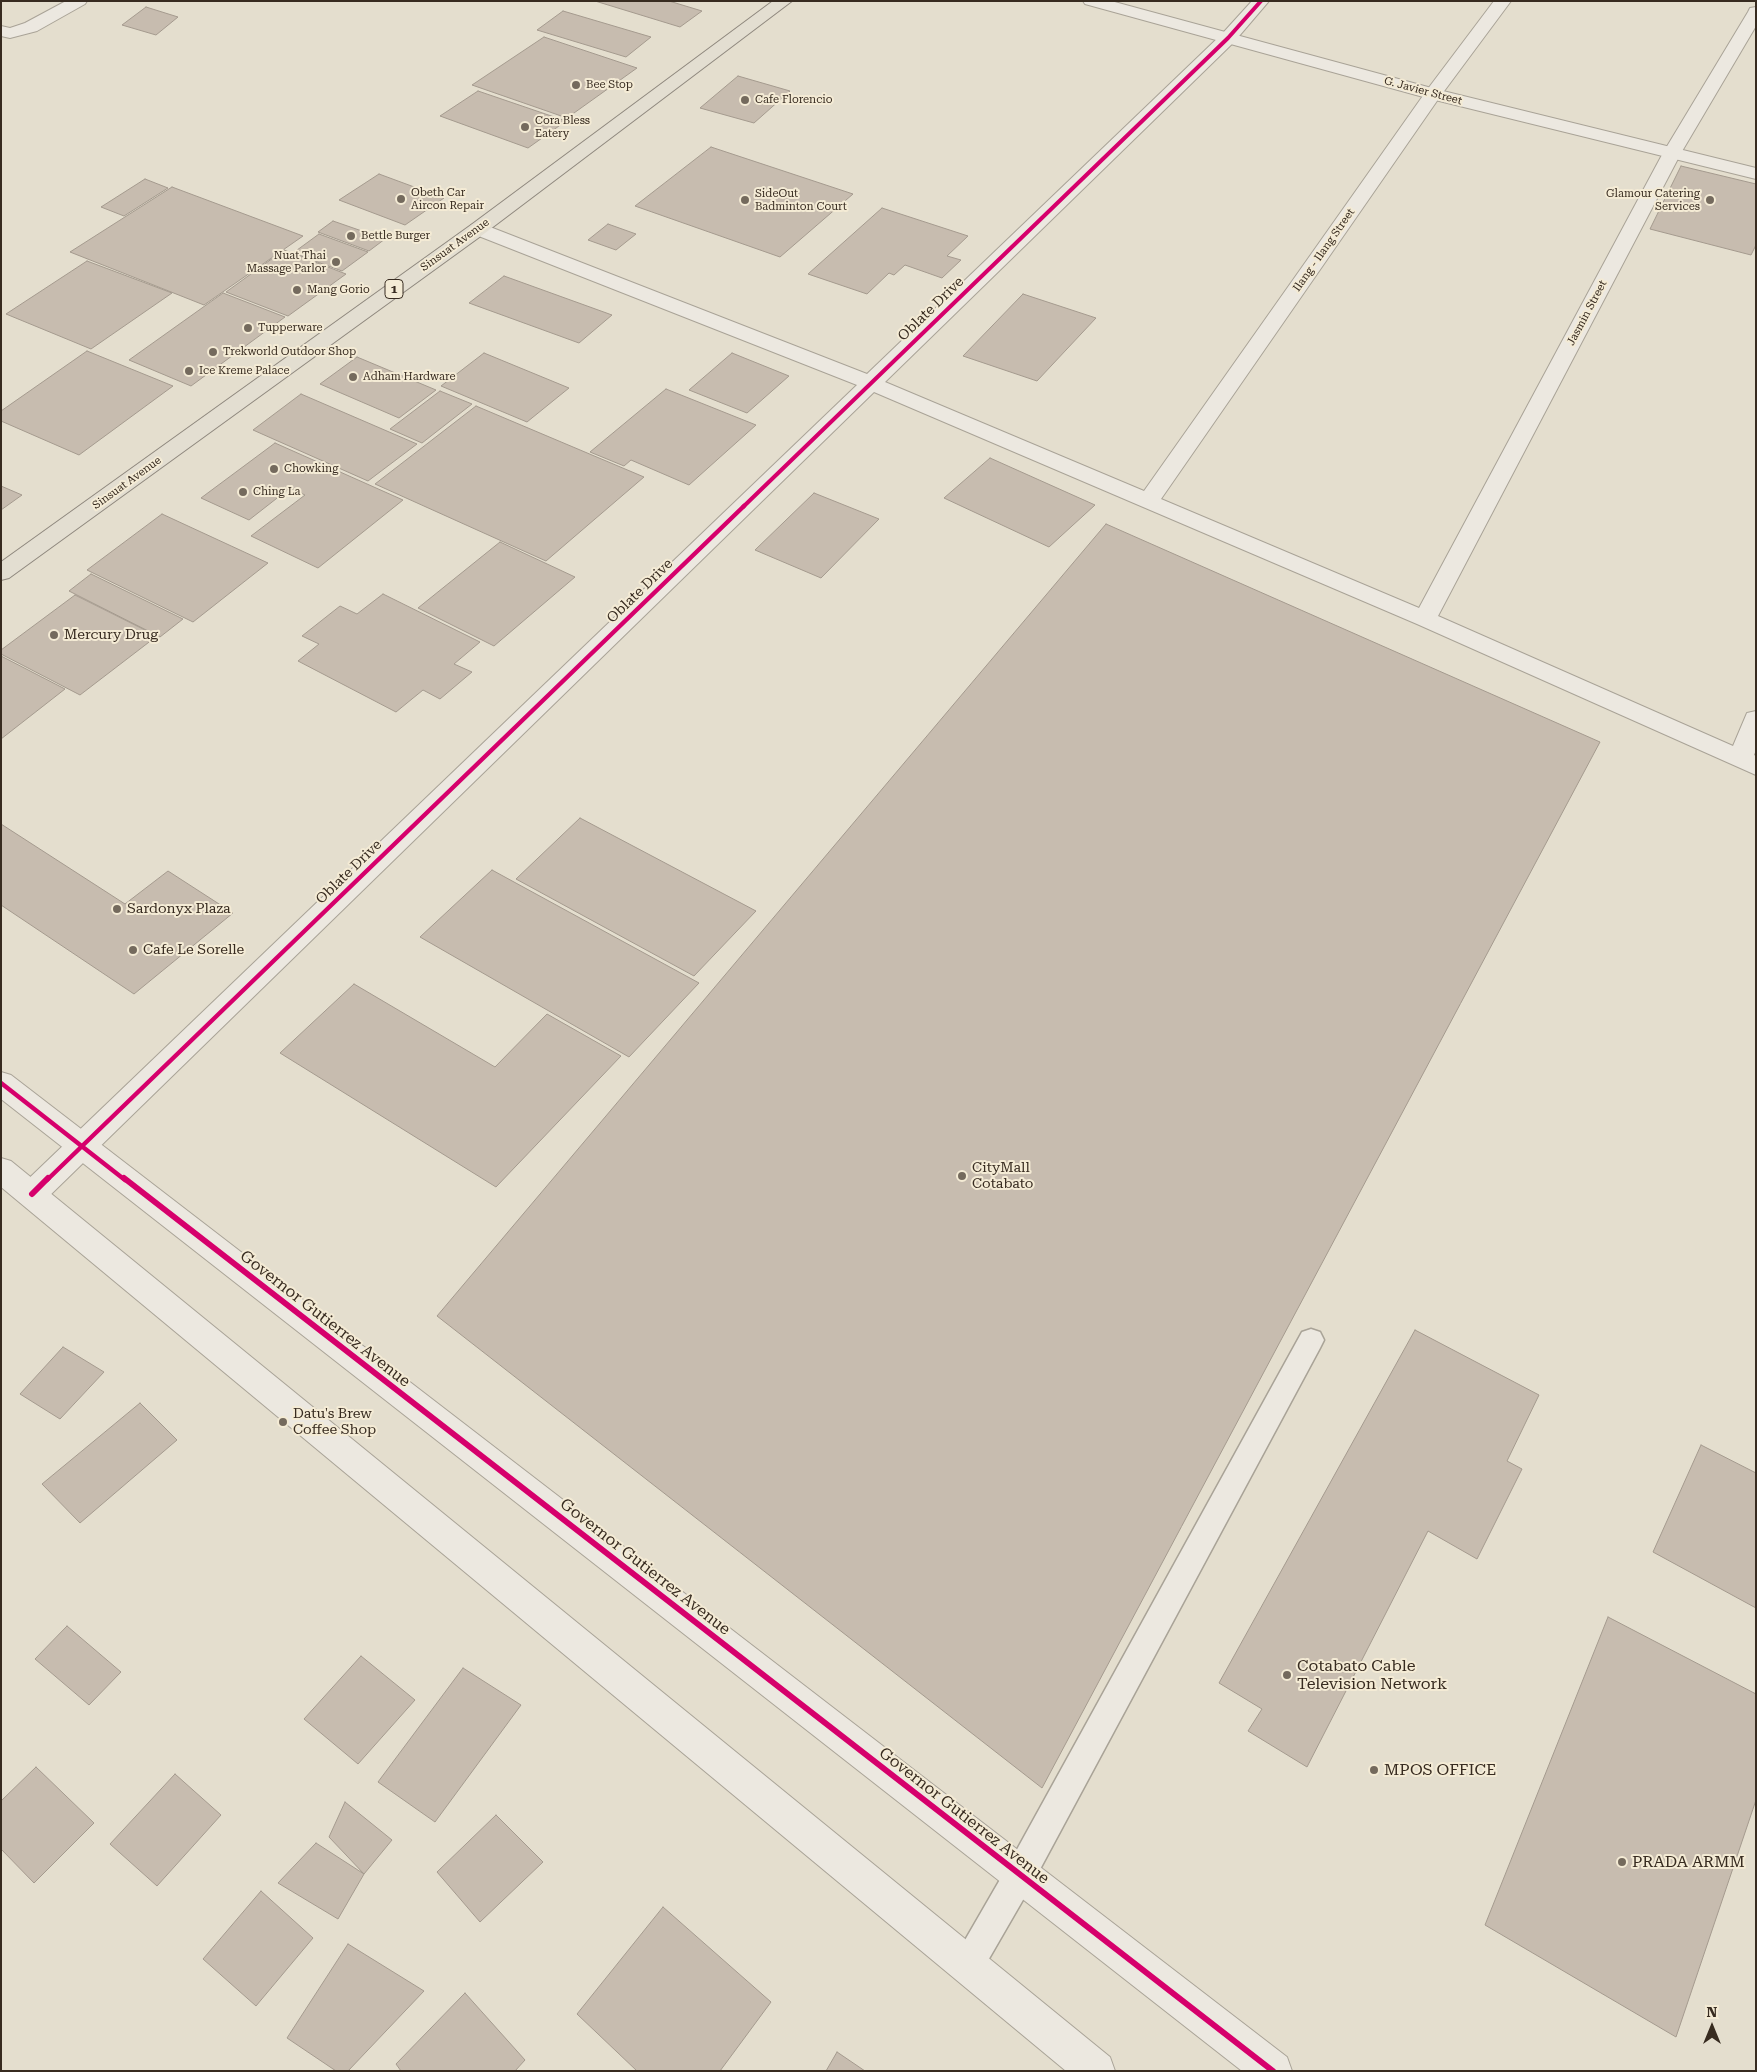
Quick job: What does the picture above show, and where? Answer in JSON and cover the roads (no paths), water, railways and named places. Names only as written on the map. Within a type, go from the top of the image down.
[{"type":"main road","name":"Sinsuat Avenue","points":[[1,573],[478,228],[777,2]]},
{"type":"street","points":[[1,32],[10,33],[31,27],[79,1]]},
{"type":"street","name":"G. Javier Street","points":[[1091,1],[1433,94],[1756,174]]},
{"type":"street","name":"Oblate Drive","points":[[32,1194],[1228,38],[1261,1]]},
{"type":"street","name":"Ilang - Ilang Street","points":[[1148,502],[1433,94],[1503,1]]},
{"type":"street","name":"Jasmin Street","points":[[1425,619],[1672,152],[1756,12]]},
{"type":"street","points":[[478,228],[871,383],[1425,619],[1748,762],[1756,719]]},
{"type":"street","name":"Governor Gutierrez Avenue","points":[[1,1083],[1273,2071]]},
{"type":"street","points":[[1,1170],[1096,2071]]},
{"type":"lane","points":[[968,1965],[1020,1875],[1311,1340]]},
{"type":"place","name":"Bee Stop","points":[[576,85]]},
{"type":"place","name":"Cafe Florencio","points":[[745,100]]},
{"type":"place","name":"Cora Bless Eatery","points":[[525,127]]},
{"type":"place","name":"Obeth Car Aircon Repair","points":[[401,199]]},
{"type":"place","name":"SideOut Badminton Court","points":[[745,200]]},
{"type":"place","name":"Glamour Catering Services","points":[[1710,200]]},
{"type":"place","name":"Bettle Burger","points":[[351,236]]},
{"type":"place","name":"Nuat Thai Massage Parlor","points":[[336,262]]},
{"type":"place","name":"Mang Gorio","points":[[297,290]]},
{"type":"place","name":"Tupperware","points":[[248,328]]},
{"type":"place","name":"Trekworld Outdoor Shop","points":[[213,352]]},
{"type":"place","name":"Ice Kreme Palace","points":[[189,371]]},
{"type":"place","name":"Adham Hardware","points":[[353,377]]},
{"type":"place","name":"Chowking","points":[[274,469]]},
{"type":"place","name":"Ching La","points":[[243,492]]},
{"type":"place","name":"Mercury Drug","points":[[54,635]]},
{"type":"place","name":"Sardonyx Plaza","points":[[117,909]]},
{"type":"place","name":"Cafe Le Sorelle","points":[[133,950]]},
{"type":"place","name":"CityMall Cotabato","points":[[962,1176]]},
{"type":"place","name":"Datu's Brew Coffee Shop","points":[[283,1422]]},
{"type":"place","name":"Cotabato Cable Television Network","points":[[1287,1675]]},
{"type":"place","name":"MPOS OFFICE","points":[[1374,1770]]},
{"type":"place","name":"PRADA ARMM","points":[[1622,1862]]}]
